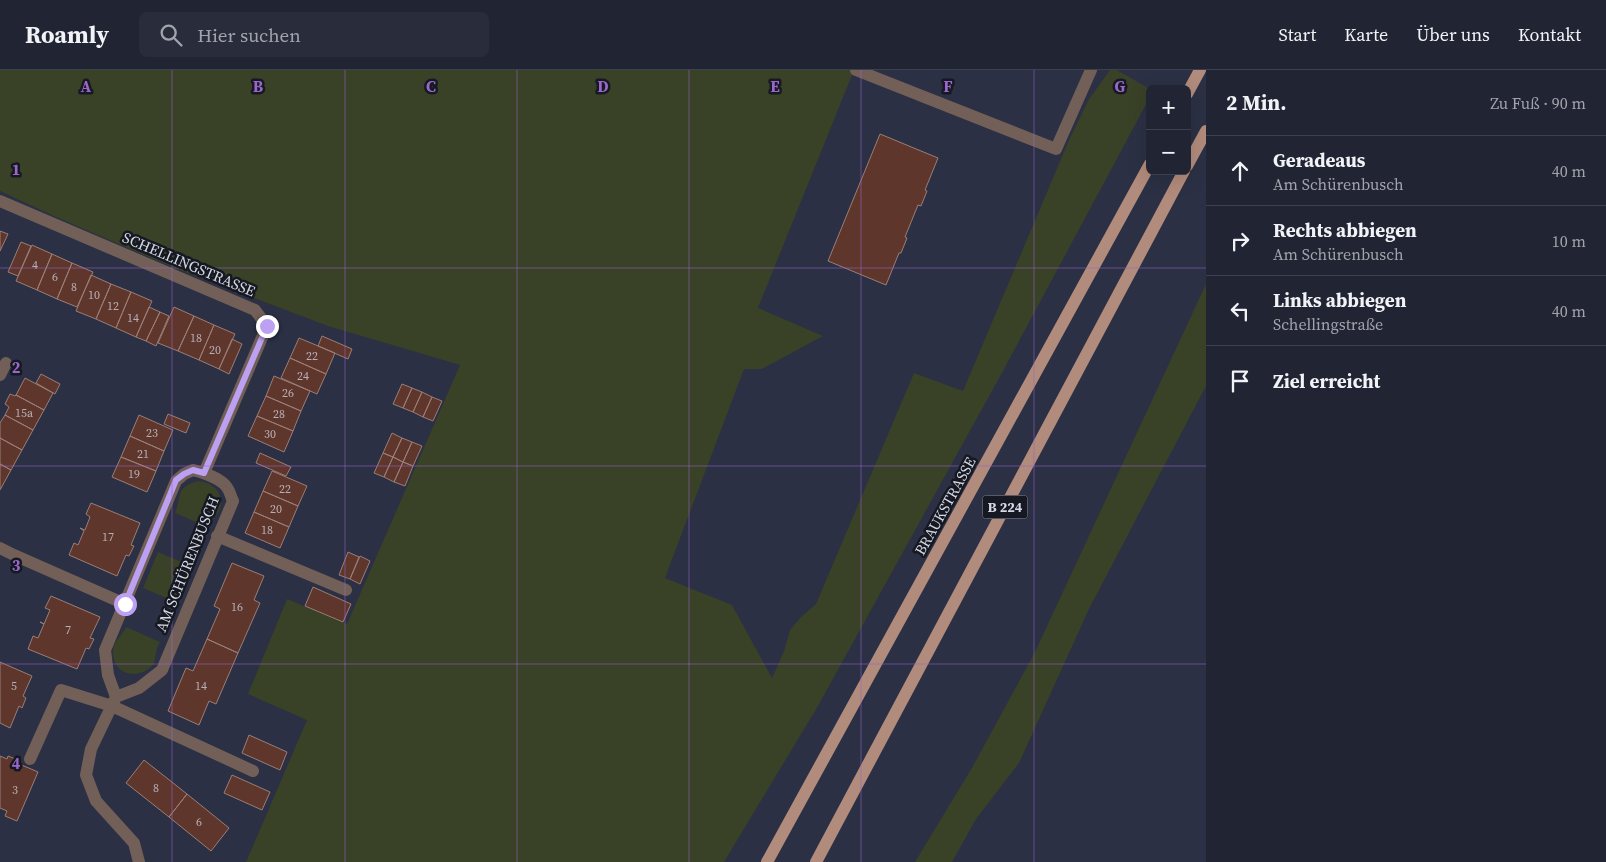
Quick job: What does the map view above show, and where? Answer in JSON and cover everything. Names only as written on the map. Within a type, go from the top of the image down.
[{"type":"main road","points":[[1191,87],[1200,70]]},
{"type":"main road","points":[[1191,159],[1206,131]]},
{"type":"main road","name":"BRAUKSTRASSE","points":[[767,862],[1146,171]]},
{"type":"main road","name":"B 224","points":[[816,862],[1182,175]]},
{"type":"street","points":[[856,70],[1056,149],[1091,70]]},
{"type":"street","name":"SCHELLINGSTRASSE","points":[[0,200],[256,310],[267,326],[204,473]]},
{"type":"street","points":[[0,375],[6,363]]},
{"type":"street","name":"AM SCHÜRENBUSCH","points":[[193,470],[204,473],[220,481],[228,489],[233,501],[217,536],[162,670],[139,688],[114,701],[105,650],[176,480],[184,474],[193,470]]},
{"type":"street","points":[[217,536],[346,590]]},
{"type":"street","points":[[0,548],[14,556],[125,604]]},
{"type":"street","points":[[30,760],[61,690],[114,701],[253,771]]},
{"type":"street","points":[[114,701],[91,749],[86,774],[96,801],[134,843],[139,862]]},
{"type":"green space","points":[[0,70],[854,70],[758,308],[823,336],[762,369],[744,369],[665,578],[732,605],[772,678],[784,651],[790,630],[816,604],[914,373],[963,391],[1069,140],[1089,99],[1110,70],[1117,70],[1146,87],[1146,104],[1003,371],[818,706],[724,862],[246,862],[307,720],[248,694],[287,599],[347,624],[460,365],[328,326],[177,269],[0,191]]},
{"type":"green space","points":[[1206,284],[1206,386],[1089,609],[1019,763],[976,819],[952,862],[915,862],[973,766],[1035,652]]},
{"type":"green space","points":[[198,481],[214,487],[220,495],[221,505],[219,511],[208,527],[175,513],[182,489]]},
{"type":"green space","points":[[158,552],[191,566],[176,602],[143,588]]},
{"type":"green space","points":[[126,627],[160,642],[154,664],[141,673],[134,674],[122,671],[114,659],[114,644]]},
{"type":"building","points":[[880,134],[938,158],[925,190],[927,191],[921,206],[918,205],[905,237],[907,238],[901,253],[899,253],[886,285],[828,261]]},
{"type":"building","points":[[0,231],[8,234],[0,251]]},
{"type":"building","points":[[21,242],[31,246],[18,276],[8,272]]},
{"type":"building","points":[[32,245],[52,254],[37,290],[16,281]]},
{"type":"building","points":[[52,254],[72,263],[57,299],[37,290]]},
{"type":"building","points":[[72,263],[93,272],[77,307],[57,299]]},
{"type":"building","points":[[91,275],[111,284],[96,319],[76,311]]},
{"type":"building","points":[[111,284],[131,292],[116,328],[96,319]]},
{"type":"building","points":[[131,292],[152,301],[136,337],[116,328]]},
{"type":"building","points":[[149,307],[160,312],[146,341],[136,337]]},
{"type":"building","points":[[174,307],[194,316],[178,351],[158,343]]},
{"type":"building","points":[[160,312],[169,316],[156,346],[146,341]]},
{"type":"building","points":[[194,316],[214,325],[199,360],[178,351]]},
{"type":"building","points":[[214,325],[235,334],[219,369],[199,360]]},
{"type":"building","points":[[322,336],[352,349],[348,359],[318,346]]},
{"type":"building","points":[[299,338],[335,353],[326,374],[290,358]]},
{"type":"building","points":[[232,339],[242,344],[229,374],[219,369]]},
{"type":"building","points":[[290,358],[326,374],[317,394],[281,378]]},
{"type":"building","points":[[41,374],[60,384],[55,394],[36,383]]},
{"type":"building","points":[[274,376],[310,391],[301,411],[266,396]]},
{"type":"building","points":[[25,378],[53,393],[44,410],[16,395]]},
{"type":"building","points":[[402,384],[412,388],[403,408],[393,404]]},
{"type":"building","points":[[412,388],[422,392],[413,412],[403,408]]},
{"type":"building","points":[[422,392],[432,397],[423,417],[413,412]]},
{"type":"building","points":[[10,394],[16,395],[44,410],[33,430],[5,415],[9,407],[5,404]]},
{"type":"building","points":[[266,396],[301,411],[293,431],[257,416]]},
{"type":"building","points":[[432,397],[442,401],[433,421],[423,417]]},
{"type":"building","points":[[168,414],[190,423],[186,433],[164,424]]},
{"type":"building","points":[[5,415],[33,430],[22,450],[0,438],[0,423]]},
{"type":"building","points":[[139,415],[173,430],[164,451],[130,436]]},
{"type":"building","points":[[257,416],[293,431],[284,452],[248,436]]},
{"type":"building","points":[[392,433],[402,438],[393,457],[383,453]]},
{"type":"building","points":[[130,436],[164,451],[156,471],[121,457]]},
{"type":"building","points":[[0,438],[22,450],[11,470],[0,464]]},
{"type":"building","points":[[402,438],[412,442],[403,462],[393,457]]},
{"type":"building","points":[[412,442],[422,446],[413,466],[403,462]]},
{"type":"building","points":[[260,453],[291,467],[286,476],[256,463]]},
{"type":"building","points":[[383,453],[393,457],[384,477],[374,473]]},
{"type":"building","points":[[121,457],[156,471],[147,492],[112,477]]},
{"type":"building","points":[[393,457],[403,462],[394,482],[384,477]]},
{"type":"building","points":[[403,462],[413,466],[405,486],[394,482]]},
{"type":"building","points":[[0,464],[11,470],[0,490]]},
{"type":"building","points":[[272,471],[307,486],[298,506],[263,491]]},
{"type":"building","points":[[263,491],[298,506],[289,527],[254,512]]},
{"type":"building","points":[[91,503],[140,523],[131,545],[134,546],[129,556],[126,555],[117,576],[69,555],[74,543],[78,545],[84,531],[80,528],[85,530],[90,517],[86,514]]},
{"type":"building","points":[[254,512],[289,527],[280,548],[245,533]]},
{"type":"building","points":[[348,552],[359,557],[350,579],[339,575]]},
{"type":"building","points":[[360,556],[370,561],[360,584],[350,579]]},
{"type":"building","points":[[232,563],[264,576],[254,600],[260,603],[238,653],[207,639],[220,609],[214,606]]},
{"type":"building","points":[[313,587],[351,604],[343,622],[305,606]]},
{"type":"building","points":[[51,596],[100,617],[90,638],[94,639],[89,649],[86,648],[77,669],[28,649],[33,636],[38,638],[50,610],[45,608]]},
{"type":"building","points":[[207,639],[238,653],[216,704],[209,701],[199,725],[168,711],[186,668],[193,671]]},
{"type":"building","points":[[0,662],[32,676],[23,696],[26,698],[22,708],[19,706],[10,728],[0,723]]},
{"type":"building","points":[[249,735],[287,752],[280,770],[242,753]]},
{"type":"building","points":[[0,756],[7,759],[8,756],[18,760],[17,763],[38,772],[17,821],[5,816],[7,811],[0,808]]},
{"type":"building","points":[[144,760],[187,794],[169,817],[126,783]]},
{"type":"building","points":[[232,775],[270,792],[262,810],[224,793]]},
{"type":"building","points":[[187,794],[229,828],[211,851],[169,817]]},
{"type":"route","points":[[125,604],[176,480],[193,470],[204,473],[267,326]]}]
